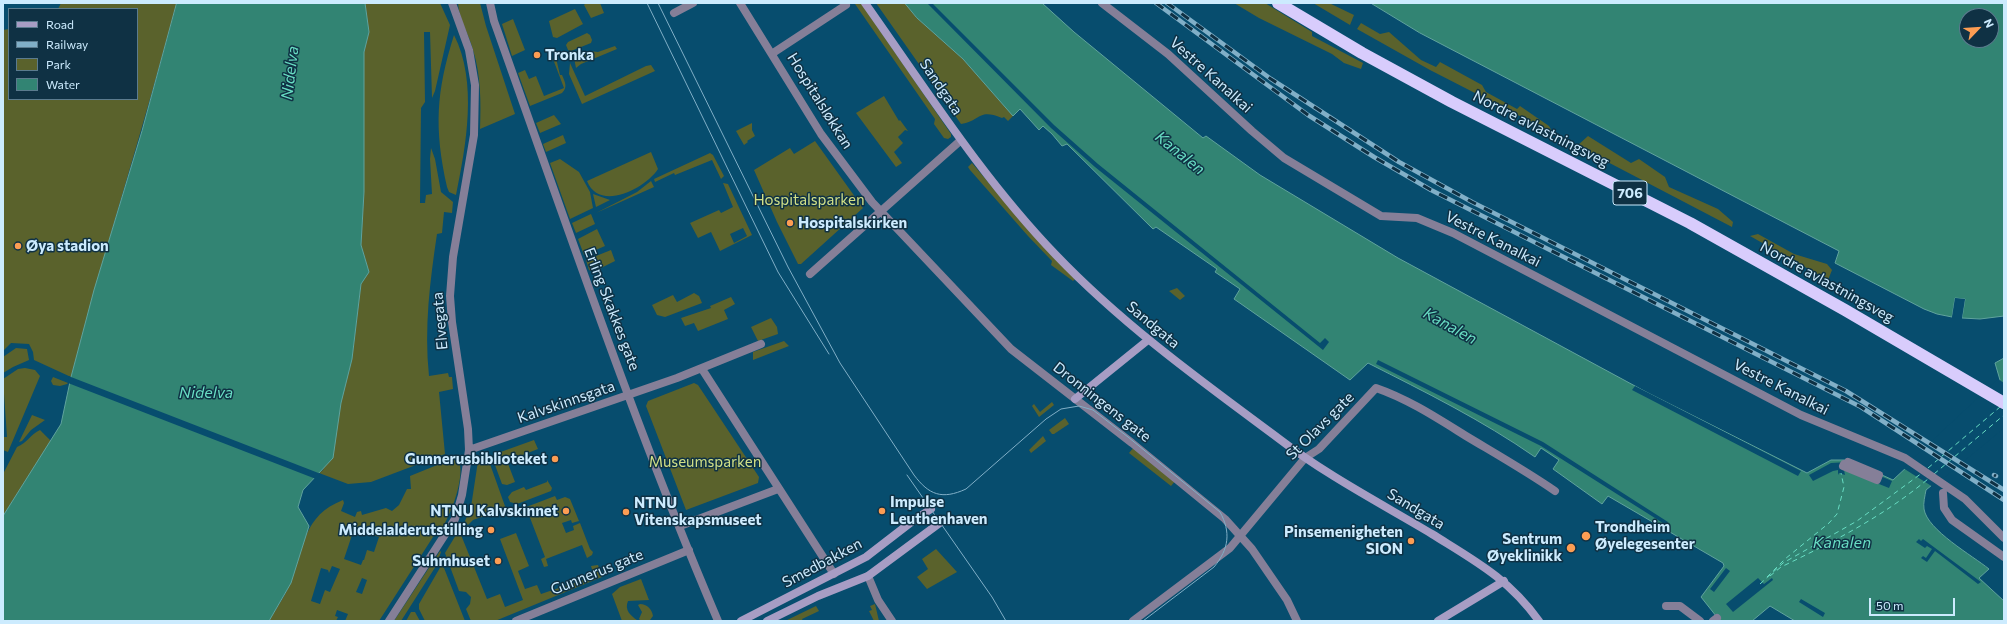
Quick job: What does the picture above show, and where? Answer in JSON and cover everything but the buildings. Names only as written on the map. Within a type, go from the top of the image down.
[{"type":"highway","name":"Nordre avlastningsveg","points":[[1278,3],[1362,53],[1438,94],[1690,223],[1979,387],[2004,403]]},
{"type":"main road","name":"Sandgata","points":[[865,3],[960,141],[1008,201],[1057,256],[1148,340],[1305,458],[1474,559],[1504,581],[1539,621]]},
{"type":"main road","points":[[1075,399],[1148,340]]},
{"type":"main road","name":"Smedbakken","points":[[741,621],[834,574],[873,552],[914,520],[932,509]]},
{"type":"main road","name":"Smedbakken","points":[[766,621],[818,596],[868,576],[941,522]]},
{"type":"main road","points":[[1438,621],[1504,581]]},
{"type":"street","name":"Elvegata","points":[[389,621],[455,519],[462,495],[469,450],[450,296],[453,257],[474,135],[475,85],[469,50],[452,3]]},
{"type":"street","name":"Erling Skakkes gate","points":[[490,3],[494,21],[570,238],[629,395],[718,621]]},
{"type":"street","points":[[674,13],[693,3]]},
{"type":"street","name":"Hospitalsløkkan","points":[[740,3],[762,41],[773,53],[821,134],[880,211]]},
{"type":"street","name":"Vestre Kanalkai","points":[[1102,3],[1168,54],[1252,131],[1284,158],[1381,216],[1417,218],[1453,233],[1801,415],[1905,458],[1965,499],[2004,538]]},
{"type":"street","points":[[773,53],[846,5]]},
{"type":"street","points":[[810,274],[960,141]]},
{"type":"street","name":"Dronningens gate","points":[[880,211],[1011,349],[1225,519],[1240,536],[1287,600],[1297,621]]},
{"type":"street","name":"Kalvskinnsgata","points":[[469,450],[702,369],[761,344]]},
{"type":"street","points":[[702,369],[834,574]]},
{"type":"street","name":"St Olavs gate","points":[[1133,621],[1230,548],[1305,458],[1320,449],[1376,388],[1388,392],[1426,412],[1527,471],[1555,491]]},
{"type":"street","points":[[1848,462],[1879,475],[1877,480],[1843,466],[1844,464],[1876,476],[1847,464],[1848,462]]},
{"type":"street","points":[[680,526],[778,489]]},
{"type":"street","points":[[1943,493],[1944,508],[1952,520],[2004,557]]},
{"type":"street","name":"Gunnerus gate","points":[[516,621],[689,550]]},
{"type":"street","points":[[868,576],[878,600],[892,621]]},
{"type":"street","points":[[1666,606],[1680,606],[1700,621]]},
{"type":"green space","points":[[61,3],[177,3],[71,377],[34,360],[33,352],[29,344],[11,343],[3,351],[3,30],[8,29],[8,100],[138,100],[138,8],[58,8]]},
{"type":"green space","points":[[365,3],[440,3],[450,25],[435,91],[432,98],[430,32],[424,32],[425,102],[421,108],[420,203],[425,203],[426,195],[432,194],[430,159],[431,148],[435,159],[441,192],[453,202],[452,213],[444,212],[442,233],[437,234],[434,252],[427,322],[429,376],[448,373],[449,377],[452,377],[453,389],[439,392],[445,454],[371,482],[348,484],[319,473],[323,470],[352,359],[361,284],[369,272],[361,245],[364,192],[364,52],[369,32]]},
{"type":"green space","points":[[458,3],[480,3],[515,114],[480,129],[478,69],[471,44],[460,15]]},
{"type":"green space","points":[[586,3],[600,3],[604,13],[591,18],[584,5]]},
{"type":"green space","points":[[850,3],[861,3],[951,134],[951,137],[948,139],[944,138],[934,124],[935,119],[855,4]]},
{"type":"green space","points":[[876,3],[905,3],[917,18],[963,59],[1013,116],[1008,121],[1004,117],[1002,118],[988,114],[961,124]]},
{"type":"green space","points":[[1234,3],[1265,3],[1312,32],[1312,36],[1363,63],[1361,69],[1344,63],[1332,54],[1259,18]]},
{"type":"green space","points":[[1313,3],[1329,3],[1354,15],[1350,25]]},
{"type":"green space","points":[[575,9],[583,24],[557,38],[553,37],[549,21]]},
{"type":"green space","points":[[513,19],[525,50],[512,56],[502,24]]},
{"type":"green space","points":[[1361,23],[1380,34],[1389,32],[1421,60],[1436,67],[1440,62],[1482,85],[1486,92],[1517,109],[1520,106],[1549,126],[1553,133],[1430,70],[1357,29]]},
{"type":"green space","points":[[587,33],[590,35],[592,40],[591,43],[571,51],[568,50],[566,45],[568,42]]},
{"type":"green space","points":[[454,35],[461,53],[466,73],[468,93],[466,135],[456,195],[449,192],[447,187],[440,146],[439,128],[440,93],[443,74]]},
{"type":"green space","points":[[615,46],[617,49],[581,64],[576,68],[574,58],[589,51],[598,52]]},
{"type":"green space","points":[[556,58],[560,75],[562,75],[565,82],[564,91],[530,106],[518,73],[525,70],[529,79],[536,76],[544,96],[564,88],[553,59]]},
{"type":"green space","points":[[570,63],[585,96],[646,66],[651,65],[655,71],[582,104],[569,74]]},
{"type":"green space","points":[[884,96],[899,121],[900,120],[908,131],[905,130],[898,137],[903,143],[894,152],[902,163],[896,167],[856,113]]},
{"type":"green space","points":[[554,115],[561,124],[540,133],[536,123]]},
{"type":"green space","points":[[752,123],[752,130],[755,136],[744,145],[736,131]]},
{"type":"green space","points":[[563,135],[566,143],[546,152],[543,144]]},
{"type":"green space","points":[[1588,136],[1631,163],[1639,159],[1665,177],[1669,187],[1718,209],[1733,222],[1732,227],[1577,146]]},
{"type":"green space","name":"Hospitalsparken","points":[[815,141],[863,208],[801,264],[798,264],[777,222],[754,170],[790,148],[794,154]]},
{"type":"green space","points":[[651,152],[658,169],[652,177],[633,190],[611,196],[601,195],[593,190],[587,181]]},
{"type":"green space","points":[[710,153],[713,155],[724,176],[721,179],[712,160],[675,175],[674,173],[655,182],[654,179]]},
{"type":"green space","points":[[560,159],[579,172],[590,192],[593,208],[570,219],[550,163]]},
{"type":"green space","points":[[972,163],[1004,201],[1075,279],[1073,281],[1051,265],[1052,261],[970,170],[968,167]]},
{"type":"green space","points":[[651,181],[654,187],[596,213],[637,192]]},
{"type":"green space","points":[[723,183],[728,184],[752,235],[720,251],[711,232],[698,238],[690,223],[719,210],[721,213],[733,207]],"holes":[[[743,228],[747,236],[734,243],[730,234]]]},
{"type":"green space","points":[[593,194],[610,200],[596,207]]},
{"type":"green space","points":[[591,214],[595,224],[576,233],[572,223]]},
{"type":"green space","points":[[597,229],[605,246],[584,255],[578,239]]},
{"type":"green space","points":[[1758,234],[1794,254],[1827,264],[1832,270],[1828,280],[1750,236]]},
{"type":"green space","points":[[611,250],[615,261],[593,272],[589,270],[586,260]]},
{"type":"green space","points":[[1177,288],[1185,296],[1180,300],[1169,291]]},
{"type":"green space","points":[[694,293],[699,296],[702,303],[665,317],[657,315],[652,305],[673,295],[677,302]]},
{"type":"green space","points":[[731,297],[735,304],[724,310],[728,319],[698,331],[694,323],[685,326],[681,318],[711,308],[710,306]]},
{"type":"green space","points":[[771,318],[777,327],[778,334],[758,341],[751,327]]},
{"type":"green space","points":[[784,341],[789,346],[753,360],[753,352]]},
{"type":"green space","points":[[16,348],[27,349],[29,360],[3,373],[3,357]]},
{"type":"green space","points":[[25,368],[35,370],[40,376],[8,452],[3,450],[3,437],[7,437],[3,379],[18,369]]},
{"type":"green space","points":[[53,377],[68,383],[60,386],[53,385],[51,381]]},
{"type":"green space","name":"Museumsparken","points":[[694,383],[698,385],[759,477],[758,483],[686,510],[646,406],[648,401]]},
{"type":"green space","points":[[1052,402],[1054,405],[1039,417],[1032,406],[1034,404],[1040,412]]},
{"type":"green space","points":[[32,415],[45,420],[31,430],[22,441],[19,442]]},
{"type":"green space","points":[[1065,418],[1069,424],[1052,434],[1049,430]]},
{"type":"green space","points":[[40,430],[51,441],[3,516],[3,474],[17,447]]},
{"type":"green space","points":[[1043,436],[1046,441],[1031,453],[1029,450]]},
{"type":"green space","points":[[534,440],[538,449],[507,461],[515,482],[507,485],[502,484],[492,457],[495,454]]},
{"type":"green space","points":[[1135,446],[1176,480],[1171,486],[1129,453]]},
{"type":"green space","points":[[485,458],[490,464],[506,509],[491,517],[490,514],[473,520],[468,525],[465,521],[471,507],[478,461]]},
{"type":"green space","points":[[452,459],[459,462],[460,479],[458,491],[444,525],[433,537],[379,621],[345,621],[348,614],[337,610],[335,616],[338,617],[336,621],[269,621],[289,586],[307,533],[320,514],[343,500],[344,503],[341,511],[355,517],[357,512],[361,511],[362,515],[386,508],[392,511],[399,505],[407,489],[411,489],[410,476]],"holes":[[[354,529],[379,537],[374,552],[367,550],[361,565],[344,559]],[[332,566],[340,569],[330,592],[325,590],[320,604],[311,601],[321,568],[328,570],[329,573]],[[362,578],[367,580],[362,594],[356,592]]]},
{"type":"green space","points":[[547,480],[552,488],[551,491],[517,504],[510,502],[508,497],[512,492],[524,487],[526,490],[547,482]]},
{"type":"green space","points":[[555,496],[557,500],[565,497],[570,499],[579,521],[572,523],[571,520],[562,523],[566,533],[574,530],[573,526],[580,523],[590,549],[593,552],[592,555],[587,558],[582,545],[546,559],[548,566],[544,567],[541,559],[545,557],[527,510],[522,512],[521,509]]},
{"type":"green space","points":[[459,530],[487,599],[500,594],[505,607],[523,600],[500,539],[516,533],[529,566],[518,571],[525,589],[537,585],[541,594],[594,576],[591,566],[598,565],[602,577],[495,621],[471,621],[466,609],[470,604],[471,597],[466,592],[459,591],[445,553]]},
{"type":"green space","points":[[936,549],[957,572],[927,589],[917,577],[928,569],[922,559]]},
{"type":"green space","points":[[440,551],[441,552],[436,566],[401,621],[394,621]]},
{"type":"green space","points":[[441,566],[444,568],[465,621],[425,621],[419,609],[419,604]]},
{"type":"green space","points":[[641,579],[649,600],[628,601],[627,607],[630,615],[637,620],[622,621],[612,594],[620,587]]},
{"type":"green space","points":[[640,604],[647,606],[650,609],[653,616],[650,620],[641,621],[639,619],[642,612],[638,605]]},
{"type":"green space","points":[[875,604],[879,621],[874,621],[869,611],[872,610],[870,606]]},
{"type":"green space","points":[[816,606],[819,611],[802,619],[803,621],[785,621]]},
{"type":"green space","points":[[411,612],[415,612],[420,621],[406,621]]},
{"type":"water","name":"Nidelva","points":[[177,3],[365,3],[369,32],[364,52],[364,192],[361,245],[369,272],[361,284],[352,359],[341,403],[333,458],[303,490],[298,507],[309,526],[291,583],[269,621],[3,621],[3,516],[61,424],[71,377],[94,290],[142,131]]},
{"type":"water","name":"Kanalen","points":[[905,3],[1042,3],[1074,32],[1203,138],[1206,136],[1260,175],[1398,258],[1648,393],[1807,473],[1831,460],[1849,460],[1893,480],[2000,380],[1995,363],[2004,358],[2004,425],[1926,490],[1924,509],[1927,517],[1942,534],[1989,569],[1979,578],[2004,601],[2004,621],[1795,621],[1770,606],[1752,621],[1720,621],[1701,597],[1724,566],[1723,563],[1608,496],[1602,504],[1553,469],[1559,460],[1541,448],[1535,457],[1474,419],[1368,363],[1350,380],[1234,299],[1240,289],[1215,272],[1217,269],[1156,227],[1153,229],[1067,144],[1062,146],[1043,126],[1039,130],[1020,109],[1013,116],[963,59],[917,18]]},
{"type":"water","points":[[1371,3],[2004,3],[2004,316],[1980,319],[1962,318],[1965,299],[1955,298],[1952,317],[1937,314],[1924,309],[1835,263],[1839,251],[1420,33]]},
{"type":"pier","points":[[927,3],[932,3],[1054,125],[1098,164],[1320,343],[1325,338],[1329,342],[1323,350],[1095,167],[1051,128]]},
{"type":"pier","points":[[1955,298],[1965,299],[1962,318],[1960,318],[1963,301],[1957,300],[1954,317],[1952,317]]},
{"type":"pier","points":[[1378,360],[1543,442],[1668,522],[1666,525],[1541,446],[1376,364]]},
{"type":"pier","points":[[69,376],[321,474],[316,479],[68,383]]},
{"type":"pier","points":[[1998,379],[2004,383],[2004,428],[1933,487],[1903,468]]},
{"type":"pier","points":[[1635,386],[1801,471],[1798,476],[1632,390]]},
{"type":"pier","points":[[1848,462],[1892,481],[1889,488],[1844,470],[1845,475],[1839,473],[1838,475],[1838,470],[1813,481],[1809,475],[1831,463]]},
{"type":"pier","points":[[1919,539],[1921,541],[1923,539],[1981,582],[1978,584],[1935,551],[1927,562],[1921,558],[1923,556],[1926,558],[1932,549],[1927,546],[1925,548],[1916,542]]},
{"type":"pier","points":[[1726,568],[1730,571],[1714,592],[1710,589]]},
{"type":"pier","points":[[1758,578],[1764,584],[1772,578],[1773,580],[1733,612],[1726,604]]},
{"type":"pier","points":[[1801,599],[1825,613],[1823,617],[1799,602]]},
{"type":"ferry route","points":[[1928,468],[2000,407]]},
{"type":"ferry route","points":[[1934,474],[2004,415]]},
{"type":"ferry route","points":[[1767,577],[1785,559],[1829,523],[1837,514],[1844,487],[1841,473]]},
{"type":"ferry route","points":[[1760,584],[1783,563],[1857,521],[1922,473]]},
{"type":"ferry route","points":[[1770,576],[1781,567],[1820,548],[1876,517],[1928,479]]},
{"type":"tram line","points":[[647,3],[778,272],[829,354]]},
{"type":"tram line","points":[[658,3],[788,267],[840,363],[914,475],[925,487],[937,494],[943,495],[966,489],[1046,419],[1061,409],[1079,406],[1093,410],[1220,512],[1226,526],[1227,540],[1223,554],[1219,560],[1214,567],[1143,621]]},
{"type":"tram line","points":[[907,475],[992,597],[1006,621]]},
{"type":"railway","points":[[1156,3],[1308,115],[1374,157],[1431,190],[1861,407],[2004,500]]},
{"type":"railway","points":[[1167,3],[1271,79],[1399,162],[1472,202],[1846,391],[2004,490]]},
{"type":"place","name":"Tronka","points":[[537,55]]},
{"type":"place","name":"Hospitalskirken","points":[[790,223]]},
{"type":"place","name":"Øya stadion","points":[[18,246]]},
{"type":"place","name":"Gunnerusbiblioteket","points":[[555,459]]},
{"type":"place","name":"NTNU Kalvskinnet","points":[[566,511]]},
{"type":"place","name":"Impulse Leuthenhaven","points":[[882,511]]},
{"type":"place","name":"NTNU Vitenskapsmuseet","points":[[626,512]]},
{"type":"place","name":"Middelalderutstilling","points":[[491,530]]},
{"type":"place","name":"Trondheim Øyelegesenter","points":[[1586,536]]},
{"type":"place","name":"Pinsemenigheten SION","points":[[1411,541]]},
{"type":"place","name":"Sentrum Øyeklinikk","points":[[1571,548]]},
{"type":"place","name":"Suhmhuset","points":[[498,561]]}]
